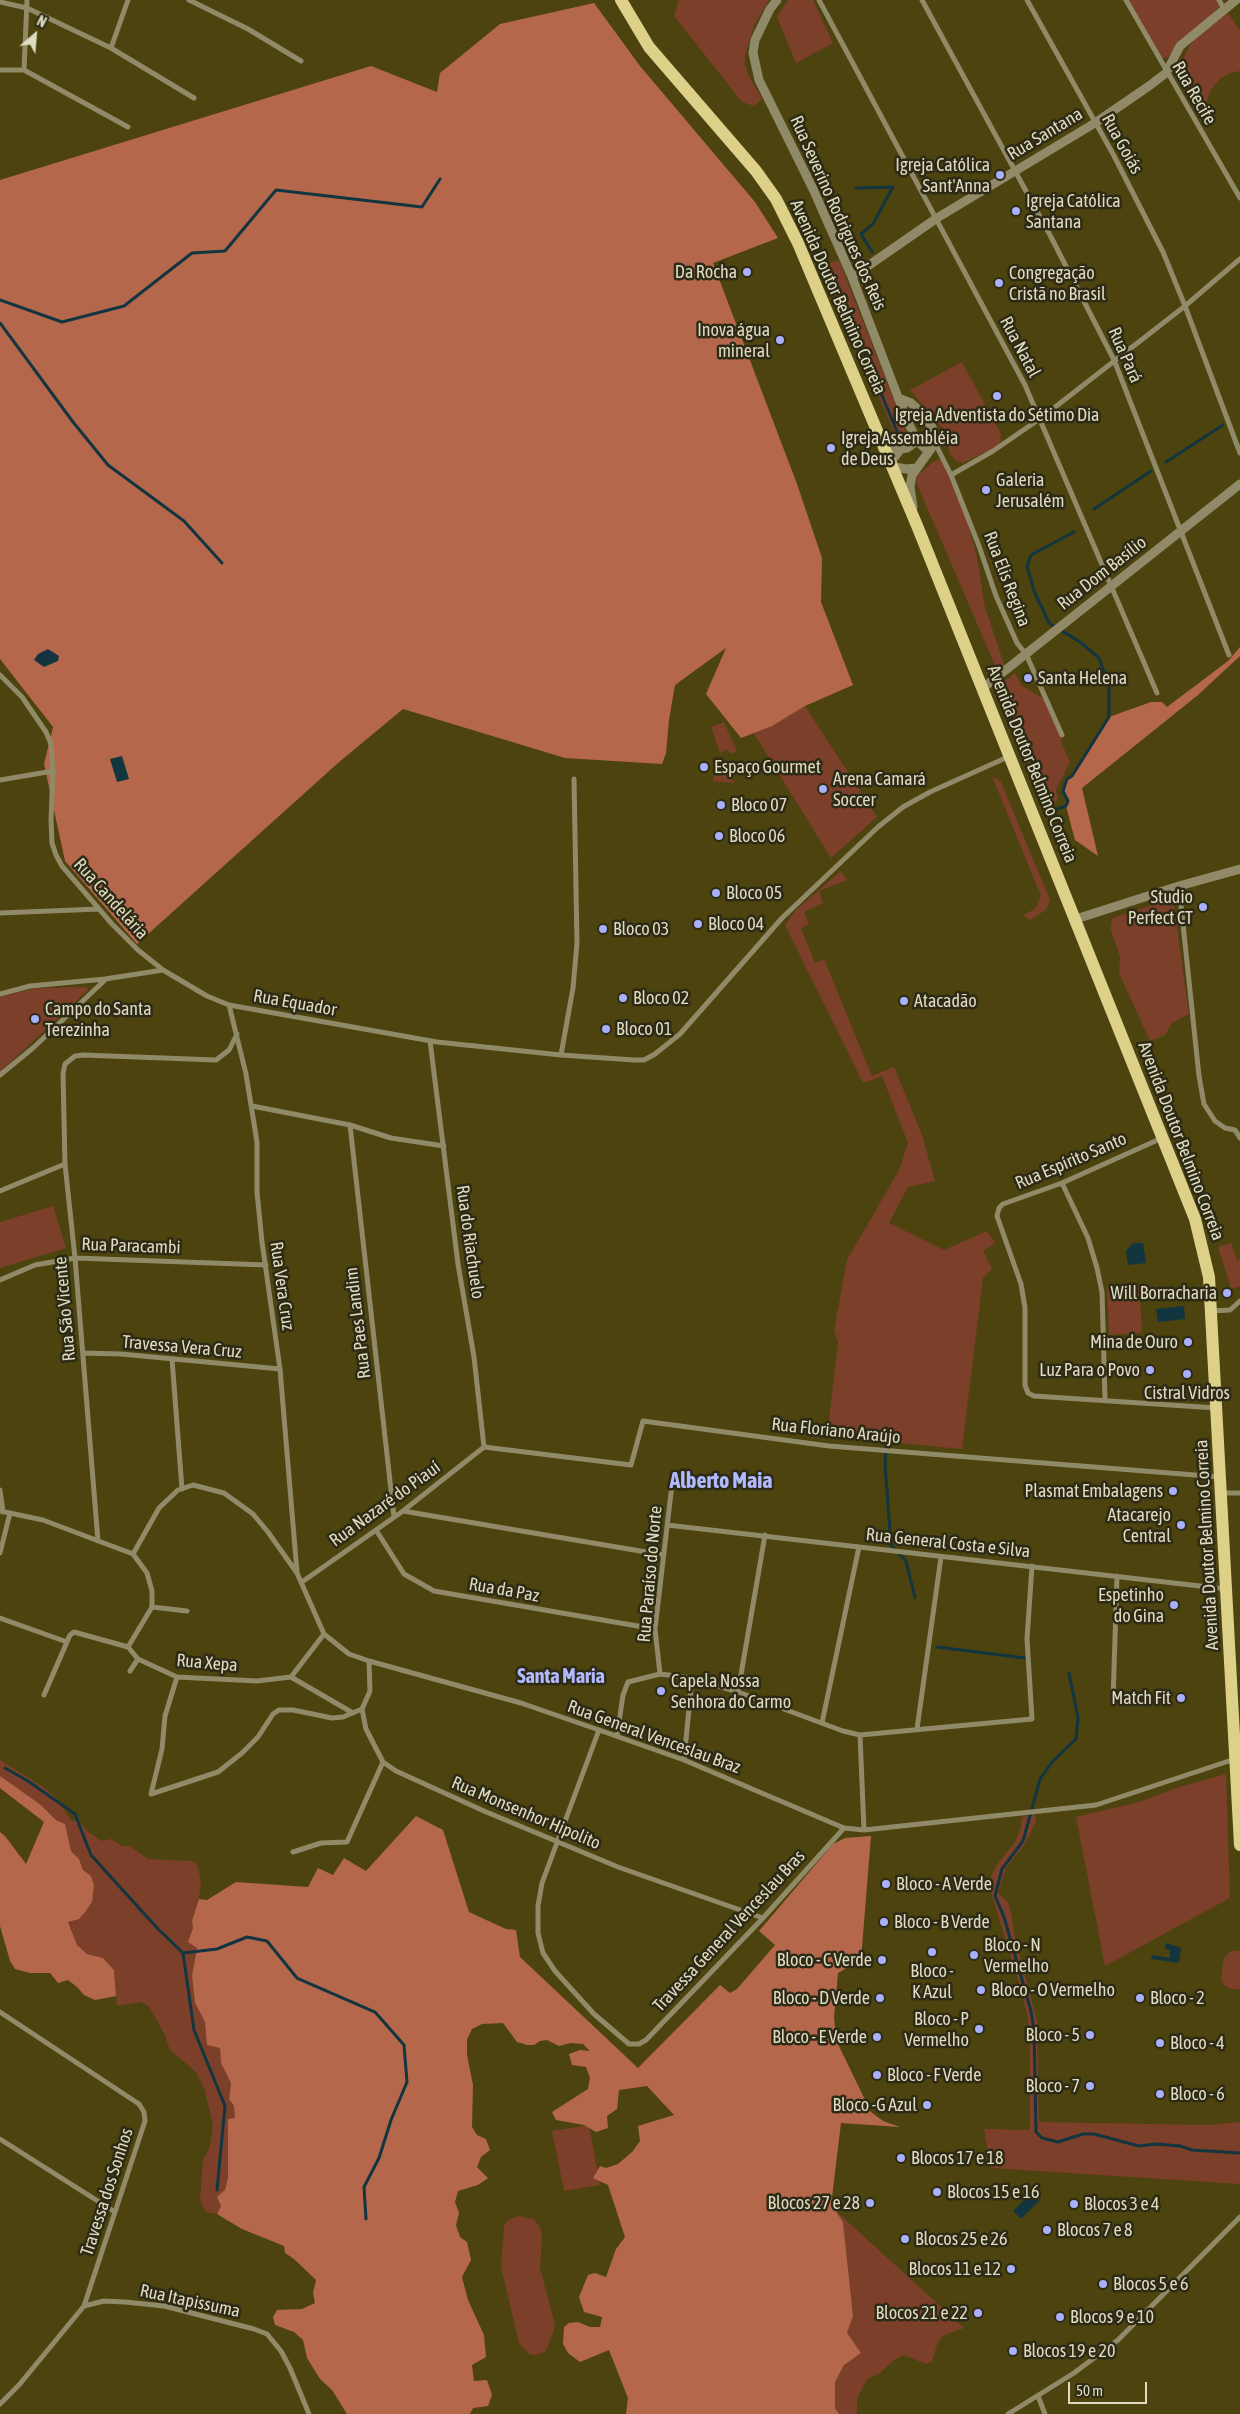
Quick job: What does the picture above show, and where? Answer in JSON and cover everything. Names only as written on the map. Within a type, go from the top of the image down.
[{"type":"main road","name":"Avenida Doutor Belmino Correia","points":[[621,0],[650,47],[756,170],[776,199],[798,243],[891,462],[983,688],[1195,1219],[1209,1277],[1212,1311],[1240,1845]]},
{"type":"street","points":[[24,70],[27,0]]},
{"type":"street","points":[[111,48],[128,0]]},
{"type":"street","points":[[189,0],[248,29],[301,61]]},
{"type":"street","name":"Rua Severino Rodrigues dos Reis","points":[[777,0],[755,40],[753,54],[759,80],[814,189],[852,277],[898,398],[917,441],[928,452]]},
{"type":"street","name":"Rua Natal","points":[[819,0],[938,218],[1040,418],[1158,693]]},
{"type":"street","name":"Rua Pará","points":[[922,0],[1016,172],[1114,360],[1229,655]]},
{"type":"street","name":"Rua Goiás","points":[[1027,0],[1113,154],[1162,252],[1185,306],[1240,453]]},
{"type":"street","name":"Rua Recife","points":[[1126,0],[1240,198]]},
{"type":"street","points":[[1219,0],[1224,9]]},
{"type":"street","name":"Rua Santana","points":[[852,277],[938,218],[1095,123],[1166,72],[1180,46],[1236,0]]},
{"type":"street","points":[[0,2],[27,8],[111,48],[194,98]]},
{"type":"street","points":[[0,70],[24,70],[128,126]]},
{"type":"street","points":[[951,475],[993,451],[1040,418],[1185,306],[1240,258]]},
{"type":"street","points":[[898,398],[911,403],[927,418],[932,427],[935,443],[916,468],[900,469],[891,462],[899,451],[917,441]]},
{"type":"street","name":"Rua Elis Regina","points":[[935,443],[951,475],[996,596],[1017,643],[1026,654],[1062,735]]},
{"type":"street","points":[[885,449],[899,451]]},
{"type":"street","points":[[928,452],[942,457]]},
{"type":"street","name":"Avenida Doutor Belmino Correia","points":[[914,519],[910,487],[912,475],[916,468]]},
{"type":"street","name":"Rua Dom Basílio","points":[[983,688],[1073,617],[1111,584],[1182,532],[1240,484]]},
{"type":"street","name":"Rua Candelária","points":[[0,675],[22,697],[46,732],[51,744],[53,771],[52,843],[62,866],[138,950],[163,970]]},
{"type":"street","name":"Rua Equador","points":[[163,970],[207,996],[229,1004],[430,1041],[560,1055],[644,1060],[655,1054],[680,1034],[782,918],[878,827],[903,807],[930,792],[1010,756]]},
{"type":"street","points":[[0,780],[53,771]]},
{"type":"street","points":[[560,1055],[573,988],[577,943],[574,779]]},
{"type":"street","points":[[1076,919],[1179,886],[1240,869]]},
{"type":"street","points":[[1179,886],[1199,1076],[1204,1104],[1214,1121],[1226,1128],[1238,1128],[1240,1138]]},
{"type":"street","points":[[0,913],[99,909]]},
{"type":"street","points":[[0,994],[30,986],[105,980],[163,970]]},
{"type":"street","points":[[0,1075],[39,1042],[105,980]]},
{"type":"street","name":"Rua Vera Cruz","points":[[229,1004],[252,1106],[257,1149],[257,1192],[280,1369],[297,1573]]},
{"type":"street","name":"Rua São Vicente","points":[[98,1541],[75,1258],[65,1164],[63,1074],[65,1064],[75,1056],[216,1060],[229,1050],[236,1034]]},
{"type":"street","name":"Rua do Riachuelo","points":[[430,1041],[458,1264],[474,1357],[484,1447]]},
{"type":"street","points":[[252,1106],[350,1125],[391,1138],[444,1146]]},
{"type":"street","name":"Rua Paes Landim","points":[[350,1125],[394,1517]]},
{"type":"street","name":"Rua Espírito Santo","points":[[1105,1400],[1034,1396],[1028,1392],[1025,1385],[1024,1371],[1025,1308],[1021,1284],[997,1216],[1003,1204],[1062,1183],[1162,1138]]},
{"type":"street","points":[[0,1191],[65,1164]]},
{"type":"street","points":[[1062,1183],[1088,1238],[1102,1292],[1105,1400],[1217,1408]]},
{"type":"street","name":"Rua Paracambi","points":[[0,1280],[35,1264],[75,1258],[266,1265]]},
{"type":"street","points":[[1212,1311],[1230,1310],[1239,1305]]},
{"type":"street","name":"Travessa Vera Cruz","points":[[83,1353],[280,1369]]},
{"type":"street","points":[[133,1554],[159,1508],[170,1495],[182,1488],[172,1359]]},
{"type":"street","name":"Rua Floriano Araújo","points":[[484,1447],[631,1465],[643,1421],[829,1446],[1221,1477]]},
{"type":"street","name":"Rua Nazaré do Piauí","points":[[302,1582],[403,1511],[484,1447]]},
{"type":"street","name":"Rua Paraíso do Norte","points":[[660,1674],[654,1629],[673,1476]]},
{"type":"street","name":"Rua General Venceslau Braz","points":[[182,1488],[193,1486],[224,1493],[253,1514],[297,1573],[324,1634],[348,1654],[478,1690],[600,1730],[684,1760],[844,1828],[864,1830],[1096,1805],[1235,1759]]},
{"type":"street","points":[[0,1490],[2,1511],[43,1520],[133,1554],[147,1573],[152,1591],[152,1607],[128,1647],[74,1632],[70,1634],[44,1695]]},
{"type":"street","points":[[1222,1493],[1240,1493]]},
{"type":"street","points":[[403,1511],[664,1555]]},
{"type":"street","points":[[0,1553],[10,1513]]},
{"type":"street","name":"Rua General Costa e Silva","points":[[667,1525],[1226,1589]]},
{"type":"street","name":"Rua da Paz","points":[[376,1530],[404,1574],[434,1591],[654,1629]]},
{"type":"street","points":[[738,1692],[765,1535]]},
{"type":"street","points":[[822,1723],[858,1547]]},
{"type":"street","points":[[917,1729],[941,1557]]},
{"type":"street","points":[[617,1736],[623,1695],[628,1682],[660,1674],[692,1678],[738,1692],[860,1735],[1032,1719],[1027,1639],[1032,1566]]},
{"type":"street","points":[[1113,1701],[1117,1576]]},
{"type":"street","points":[[152,1607],[187,1611]]},
{"type":"street","points":[[0,1618],[67,1642]]},
{"type":"street","points":[[324,1634],[291,1677],[353,1713]]},
{"type":"street","name":"Rua Xepa","points":[[128,1647],[138,1659],[177,1677],[258,1681],[291,1677]]},
{"type":"street","points":[[130,1671],[138,1659]]},
{"type":"street","points":[[293,1852],[321,1843],[347,1842],[383,1762],[366,1729],[362,1710],[370,1691],[369,1661]]},
{"type":"street","points":[[177,1677],[165,1716],[162,1749],[151,1794],[218,1772],[242,1753],[258,1737],[273,1714],[279,1710],[293,1710],[332,1718],[343,1717],[362,1710]]},
{"type":"street","points":[[684,1760],[692,1678]]},
{"type":"street","points":[[556,1841],[600,1730]]},
{"type":"street","points":[[860,1735],[864,1830]]},
{"type":"street","name":"Rua Monsenhor Hipolito","points":[[383,1762],[434,1788],[556,1841],[668,1886],[763,1918]]},
{"type":"street","name":"Travessa General Venceslau Bras","points":[[556,1841],[542,1883],[538,1906],[538,1933],[544,1953],[555,1971],[594,2014],[629,2044],[639,2044],[646,2040],[763,1918],[844,1828]]},
{"type":"street","name":"Travessa dos Sonhos","points":[[0,2012],[139,2104],[144,2112],[145,2121],[84,2306]]},
{"type":"street","points":[[0,2139],[115,2212]]},
{"type":"street","points":[[1008,2414],[1074,2373],[1118,2340],[1240,2217]]},
{"type":"street","name":"Rua Itapissuma","points":[[84,2306],[104,2301],[164,2306],[262,2331],[271,2338],[281,2351],[309,2414]]},
{"type":"street","points":[[0,2404],[19,2385],[84,2306]]},
{"type":"street","points":[[1038,2396],[1046,2414]]},
{"type":"shaded area","points":[[679,0],[769,0],[754,26],[745,55],[745,64],[749,76],[762,99],[754,106],[742,102],[674,16]]},
{"type":"shaded area","points":[[788,0],[813,0],[833,43],[796,63],[777,17]]},
{"type":"shaded area","points":[[1127,0],[1217,0],[1220,6],[1165,58],[1157,57]]},
{"type":"shaded area","points":[[594,3],[640,66],[755,202],[778,238],[713,263],[797,484],[822,558],[821,602],[853,685],[805,706],[772,726],[741,738],[706,694],[726,648],[675,685],[666,753],[662,764],[565,758],[403,709],[338,763],[137,944],[65,861],[44,764],[53,727],[0,659],[0,180],[371,66],[437,92],[440,73],[500,24]]},
{"type":"shaded area","points":[[1228,13],[1240,31],[1240,71],[1230,73],[1220,79],[1210,91],[1201,119],[1175,75],[1190,45],[1200,34]]},
{"type":"shaded area","points":[[839,260],[909,439],[909,444],[900,446],[899,444],[823,265]]},
{"type":"shaded area","points":[[962,362],[1001,434],[1000,445],[963,463],[956,461],[950,454],[943,429],[910,390]]},
{"type":"shaded area","points":[[939,459],[944,465],[965,514],[977,557],[985,607],[1005,667],[997,670],[916,482],[917,476]]},
{"type":"shaded area","points":[[1240,647],[1240,656],[1198,695],[1082,788],[1098,856],[1075,840],[1066,806],[1068,801],[1063,791],[1067,779],[1072,776],[1109,717],[1151,702],[1162,702],[1167,707],[1228,661]]},
{"type":"shaded area","points":[[1015,673],[1022,686],[1046,702],[1061,735],[1061,742],[1070,762],[1056,789],[1058,798],[1056,802],[1045,810],[1024,760],[1029,757],[1007,702],[1004,702],[999,691],[1002,683]]},
{"type":"shaded area","name":"Arena Camará Soccer","points":[[805,706],[877,817],[831,858],[753,732],[772,726]]},
{"type":"shaded area","points":[[724,722],[737,751],[730,754],[727,749],[720,753],[711,727]]},
{"type":"shaded area","points":[[721,760],[734,783],[713,781],[714,764]]},
{"type":"shaded area","points":[[992,776],[1001,782],[1050,900],[1046,910],[1030,920],[1023,915],[1035,909],[1041,896]]},
{"type":"shaded area","points":[[841,871],[847,880],[819,891],[823,903],[804,912],[809,924],[801,928],[815,963],[824,959],[872,1076],[894,1067],[922,1135],[935,1181],[908,1187],[889,1223],[944,1250],[987,1231],[995,1243],[983,1251],[992,1269],[983,1278],[962,1449],[827,1436],[838,1343],[834,1330],[847,1260],[899,1170],[908,1143],[882,1076],[863,1083],[785,925],[796,910]]},
{"type":"shaded area","points":[[1173,898],[1189,1014],[1172,1023],[1165,1035],[1150,1041],[1119,973],[1120,957],[1111,930],[1111,923],[1113,918]]},
{"type":"shaded area","points":[[86,987],[88,990],[0,1072],[0,997],[37,988]]},
{"type":"shaded area","points":[[53,1206],[66,1248],[0,1268],[0,1222]]},
{"type":"shaded area","points":[[1231,1243],[1237,1260],[1240,1259],[1240,1286],[1235,1288],[1231,1288],[1218,1247]]},
{"type":"shaded area","points":[[1139,1285],[1142,1333],[1109,1335],[1107,1287]]},
{"type":"shaded area","points":[[0,1760],[43,1787],[54,1796],[72,1821],[79,1821],[87,1831],[101,1841],[111,1839],[122,1846],[130,1846],[148,1859],[191,1861],[197,1864],[201,1880],[199,1899],[192,1921],[193,1928],[189,1941],[197,1948],[192,1976],[195,2003],[205,2022],[206,2032],[220,2048],[221,2063],[231,2083],[229,2099],[234,2106],[235,2118],[228,2142],[230,2157],[228,2177],[221,2206],[217,2214],[206,2212],[200,2201],[203,2160],[210,2147],[213,2125],[204,2088],[196,2072],[170,2050],[164,2033],[149,2006],[140,2002],[117,2006],[114,1970],[103,1958],[87,1954],[77,1945],[68,1922],[94,1885],[91,1876],[83,1870],[79,1859],[71,1851],[65,1824],[56,1820],[41,1805],[2,1778],[0,1776]]},
{"type":"shaded area","points":[[1226,1774],[1230,1898],[1105,1966],[1076,1817],[1139,1802],[1179,1787]]},
{"type":"shaded area","points":[[0,1776],[41,1805],[56,1820],[65,1824],[71,1851],[79,1859],[83,1870],[91,1876],[94,1885],[92,1902],[85,1912],[79,1919],[68,1922],[77,1945],[87,1954],[103,1958],[114,1970],[116,1996],[95,2000],[84,1995],[68,1980],[58,1983],[50,1973],[30,1973],[15,1969],[10,1961],[0,1926],[0,1832],[26,1864],[44,1822],[0,1788]]},
{"type":"shaded area","points":[[1035,1815],[1036,1821],[1025,1844],[1006,1868],[998,1893],[1009,1903],[1015,1937],[1037,2022],[1039,2122],[1208,2125],[1240,2122],[1240,2184],[991,2168],[984,2129],[1030,2130],[1030,2045],[1028,2018],[991,1892],[991,1876],[1015,1842],[1021,1828],[1022,1817]]},
{"type":"shaded area","points":[[416,1816],[443,1830],[469,1912],[506,1929],[516,1930],[520,1957],[638,2068],[720,1985],[730,1993],[737,1989],[775,1945],[759,1931],[833,1844],[845,1838],[871,1836],[861,1960],[838,1973],[834,2017],[836,2040],[871,2112],[883,2121],[900,2127],[841,2123],[832,2197],[835,2210],[843,2222],[853,2316],[847,2333],[861,2353],[844,2365],[835,2382],[835,2408],[839,2414],[626,2414],[628,2398],[609,2350],[580,2362],[568,2353],[563,2344],[564,2327],[569,2323],[578,2322],[590,2327],[600,2327],[602,2317],[584,2312],[579,2297],[588,2275],[595,2273],[606,2277],[616,2249],[625,2237],[608,2185],[593,2178],[600,2166],[606,2168],[618,2164],[632,2152],[640,2141],[638,2126],[674,2115],[647,2086],[619,2090],[617,2109],[607,2116],[608,2128],[596,2132],[584,2125],[556,2120],[552,2112],[588,2089],[590,2078],[586,2067],[572,2065],[569,2054],[580,2050],[590,2051],[583,2044],[571,2043],[559,2046],[547,2040],[540,2041],[534,2045],[517,2042],[503,2023],[482,2024],[472,2029],[467,2039],[467,2055],[473,2085],[472,2127],[477,2135],[486,2139],[490,2150],[481,2157],[477,2167],[488,2178],[478,2185],[458,2191],[455,2202],[459,2213],[456,2225],[460,2237],[467,2242],[471,2260],[462,2277],[468,2300],[484,2335],[486,2357],[472,2365],[474,2381],[487,2380],[492,2395],[488,2406],[473,2408],[470,2414],[347,2414],[332,2390],[320,2379],[307,2358],[303,2340],[294,2332],[275,2325],[273,2317],[277,2310],[302,2309],[315,2303],[313,2293],[316,2280],[285,2253],[284,2246],[242,2229],[217,2214],[221,2206],[217,2197],[225,2190],[228,2177],[228,2119],[235,2118],[234,2106],[229,2099],[231,2083],[221,2063],[220,2048],[207,2045],[205,2022],[195,2003],[192,1976],[197,1948],[188,1942],[193,1928],[192,1921],[199,1899],[207,1900],[236,1882],[308,1887],[318,1868],[333,1875],[344,1858],[366,1871]]},
{"type":"shaded area","points":[[1231,1951],[1239,1951],[1240,1953],[1240,1989],[1231,1989],[1224,1985],[1221,1978],[1224,1958]]},
{"type":"shaded area","points":[[589,2125],[600,2185],[564,2191],[552,2131]]},
{"type":"shaded area","points":[[835,2210],[964,2328],[942,2336],[932,2361],[926,2364],[904,2355],[894,2360],[880,2373],[867,2379],[857,2399],[857,2414],[839,2414],[835,2408],[835,2382],[844,2365],[847,2333],[853,2316],[843,2222]]},
{"type":"shaded area","points":[[517,2216],[534,2219],[540,2227],[542,2235],[540,2268],[555,2328],[545,2352],[535,2355],[529,2354],[519,2343],[501,2267],[504,2226],[507,2221]]},
{"type":"water","points":[[48,649],[59,656],[58,661],[44,667],[34,660],[38,654]]},
{"type":"water","points":[[122,756],[129,779],[117,782],[110,759]]},
{"type":"water","points":[[1133,1243],[1143,1243],[1146,1263],[1128,1265],[1126,1251]]},
{"type":"water","points":[[1184,1306],[1185,1319],[1158,1322],[1156,1309]]},
{"type":"water","points":[[1166,1943],[1181,1948],[1179,1963],[1151,1959],[1152,1955],[1170,1958],[1170,1950],[1165,1949]]},
{"type":"water","points":[[1032,2192],[1040,2200],[1021,2219],[1013,2211]]},
{"type":"waterway","points":[[0,300],[62,322],[124,306],[192,253],[225,251],[276,190],[422,207],[440,179]]},
{"type":"waterway","points":[[856,188],[893,187],[873,224],[861,234],[872,252]]},
{"type":"waterway","points":[[832,278],[850,317]]},
{"type":"waterway","points":[[850,319],[901,441]]},
{"type":"waterway","points":[[0,323],[73,422],[108,465],[184,521],[222,563]]},
{"type":"waterway","points":[[1166,462],[1223,425]]},
{"type":"waterway","points":[[1094,509],[1151,471]]},
{"type":"waterway","points":[[1049,812],[1066,806],[1068,801],[1063,791],[1067,779],[1072,776],[1109,717],[1109,685],[1099,658],[1080,642],[1049,623],[1034,591],[1027,566],[1031,555],[1074,532]]},
{"type":"waterway","points":[[887,1437],[885,1464],[891,1545],[906,1561],[915,1598]]},
{"type":"waterway","points":[[937,1647],[1025,1658]]},
{"type":"waterway","points":[[1069,1673],[1078,1717],[1076,1739],[1052,1762],[1040,1779],[1023,1841],[1002,1869],[995,1896],[1004,1917],[1031,2011],[1034,2030],[1036,2132],[1042,2138],[1058,2142],[1083,2134],[1094,2134],[1139,2146],[1156,2144],[1180,2146],[1192,2150],[1240,2153]]},
{"type":"waterway","points":[[5,1768],[28,1781],[75,1814],[91,1855],[158,1929],[183,1953],[217,1949],[247,1937],[267,1941],[297,1978],[375,2012],[404,2045],[407,2082],[391,2120],[379,2158],[364,2187],[366,2219]]},
{"type":"waterway","points":[[183,1953],[194,2030],[225,2106],[217,2190]]},
{"type":"place","name":"Igreja Católica Sant'Anna","points":[[1000,175]]},
{"type":"place","name":"Igreja Católica Santana","points":[[1016,211]]},
{"type":"place","name":"Da Rocha","points":[[747,272]]},
{"type":"place","name":"Congregação Cristã no Brasil","points":[[999,283]]},
{"type":"place","name":"Inova água mineral","points":[[780,340]]},
{"type":"place","name":"Igreja Adventista do Sétimo Dia","points":[[997,396]]},
{"type":"place","name":"Igreja Assembléia de Deus","points":[[831,448]]},
{"type":"place","name":"Galeria Jerusalém","points":[[986,490]]},
{"type":"place","name":"Santa Helena","points":[[1028,678]]},
{"type":"place","name":"Espaço Gourmet","points":[[704,767]]},
{"type":"place","name":"Arena Camará Soccer","points":[[823,789]]},
{"type":"place","name":"Bloco 07","points":[[721,805]]},
{"type":"place","name":"Bloco 06","points":[[719,836]]},
{"type":"place","name":"Bloco 05","points":[[716,893]]},
{"type":"place","name":"Studio Perfect CT","points":[[1203,907]]},
{"type":"place","name":"Bloco 04","points":[[698,924]]},
{"type":"place","name":"Bloco 03","points":[[603,929]]},
{"type":"place","name":"Bloco 02","points":[[623,998]]},
{"type":"place","name":"Atacadão","points":[[904,1001]]},
{"type":"place","name":"Campo do Santa Terezinha","points":[[35,1019]]},
{"type":"place","name":"Bloco 01","points":[[606,1029]]},
{"type":"place","name":"Will Borracharia","points":[[1227,1293]]},
{"type":"place","name":"Mina de Ouro","points":[[1188,1342]]},
{"type":"place","name":"Luz Para o Povo","points":[[1150,1370]]},
{"type":"place","name":"Cistral Vidros","points":[[1187,1374]]},
{"type":"place","name":"Plasmat Embalagens","points":[[1173,1491]]},
{"type":"place","name":"Atacarejo Central","points":[[1181,1525]]},
{"type":"place","name":"Espetinho do Gina","points":[[1174,1605]]},
{"type":"place","name":"Capela Nossa Senhora do Carmo","points":[[661,1691]]},
{"type":"place","name":"Match Fit","points":[[1181,1698]]},
{"type":"place","name":"Bloco - A Verde","points":[[886,1884]]},
{"type":"place","name":"Bloco - B Verde","points":[[884,1922]]},
{"type":"place","name":"Bloco - K Azul","points":[[932,1952]]},
{"type":"place","name":"Bloco - N Vermelho","points":[[974,1955]]},
{"type":"place","name":"Bloco - C Verde","points":[[882,1960]]},
{"type":"place","name":"Bloco - O Vermelho","points":[[981,1990]]},
{"type":"place","name":"Bloco - D Verde","points":[[880,1998]]},
{"type":"place","name":"Bloco - 2","points":[[1140,1998]]},
{"type":"place","name":"Bloco - P Vermelho","points":[[979,2029]]},
{"type":"place","name":"Bloco - 5","points":[[1090,2035]]},
{"type":"place","name":"Bloco - E Verde","points":[[877,2037]]},
{"type":"place","name":"Bloco - 4","points":[[1160,2043]]},
{"type":"place","name":"Bloco - F Verde","points":[[877,2075]]},
{"type":"place","name":"Bloco - 7","points":[[1090,2086]]},
{"type":"place","name":"Bloco - 6","points":[[1160,2094]]},
{"type":"place","name":"Bloco -G Azul","points":[[927,2105]]},
{"type":"place","name":"Blocos 17 e 18","points":[[901,2158]]},
{"type":"place","name":"Blocos 15 e 16","points":[[937,2192]]},
{"type":"place","name":"Blocos 27 e 28","points":[[870,2203]]},
{"type":"place","name":"Blocos 3 e 4","points":[[1074,2204]]},
{"type":"place","name":"Blocos 7 e 8","points":[[1047,2230]]},
{"type":"place","name":"Blocos 25 e 26","points":[[905,2239]]},
{"type":"place","name":"Blocos 11 e 12","points":[[1011,2269]]},
{"type":"place","name":"Blocos 5 e 6","points":[[1103,2284]]},
{"type":"place","name":"Blocos 21 e 22","points":[[978,2313]]},
{"type":"place","name":"Blocos 9 e 10","points":[[1060,2317]]},
{"type":"place","name":"Blocos 19 e 20","points":[[1013,2351]]},
{"type":"district","name":"Alberto Maia","points":[[721,1481]]},
{"type":"district","name":"Santa Maria","points":[[561,1677]]}]
